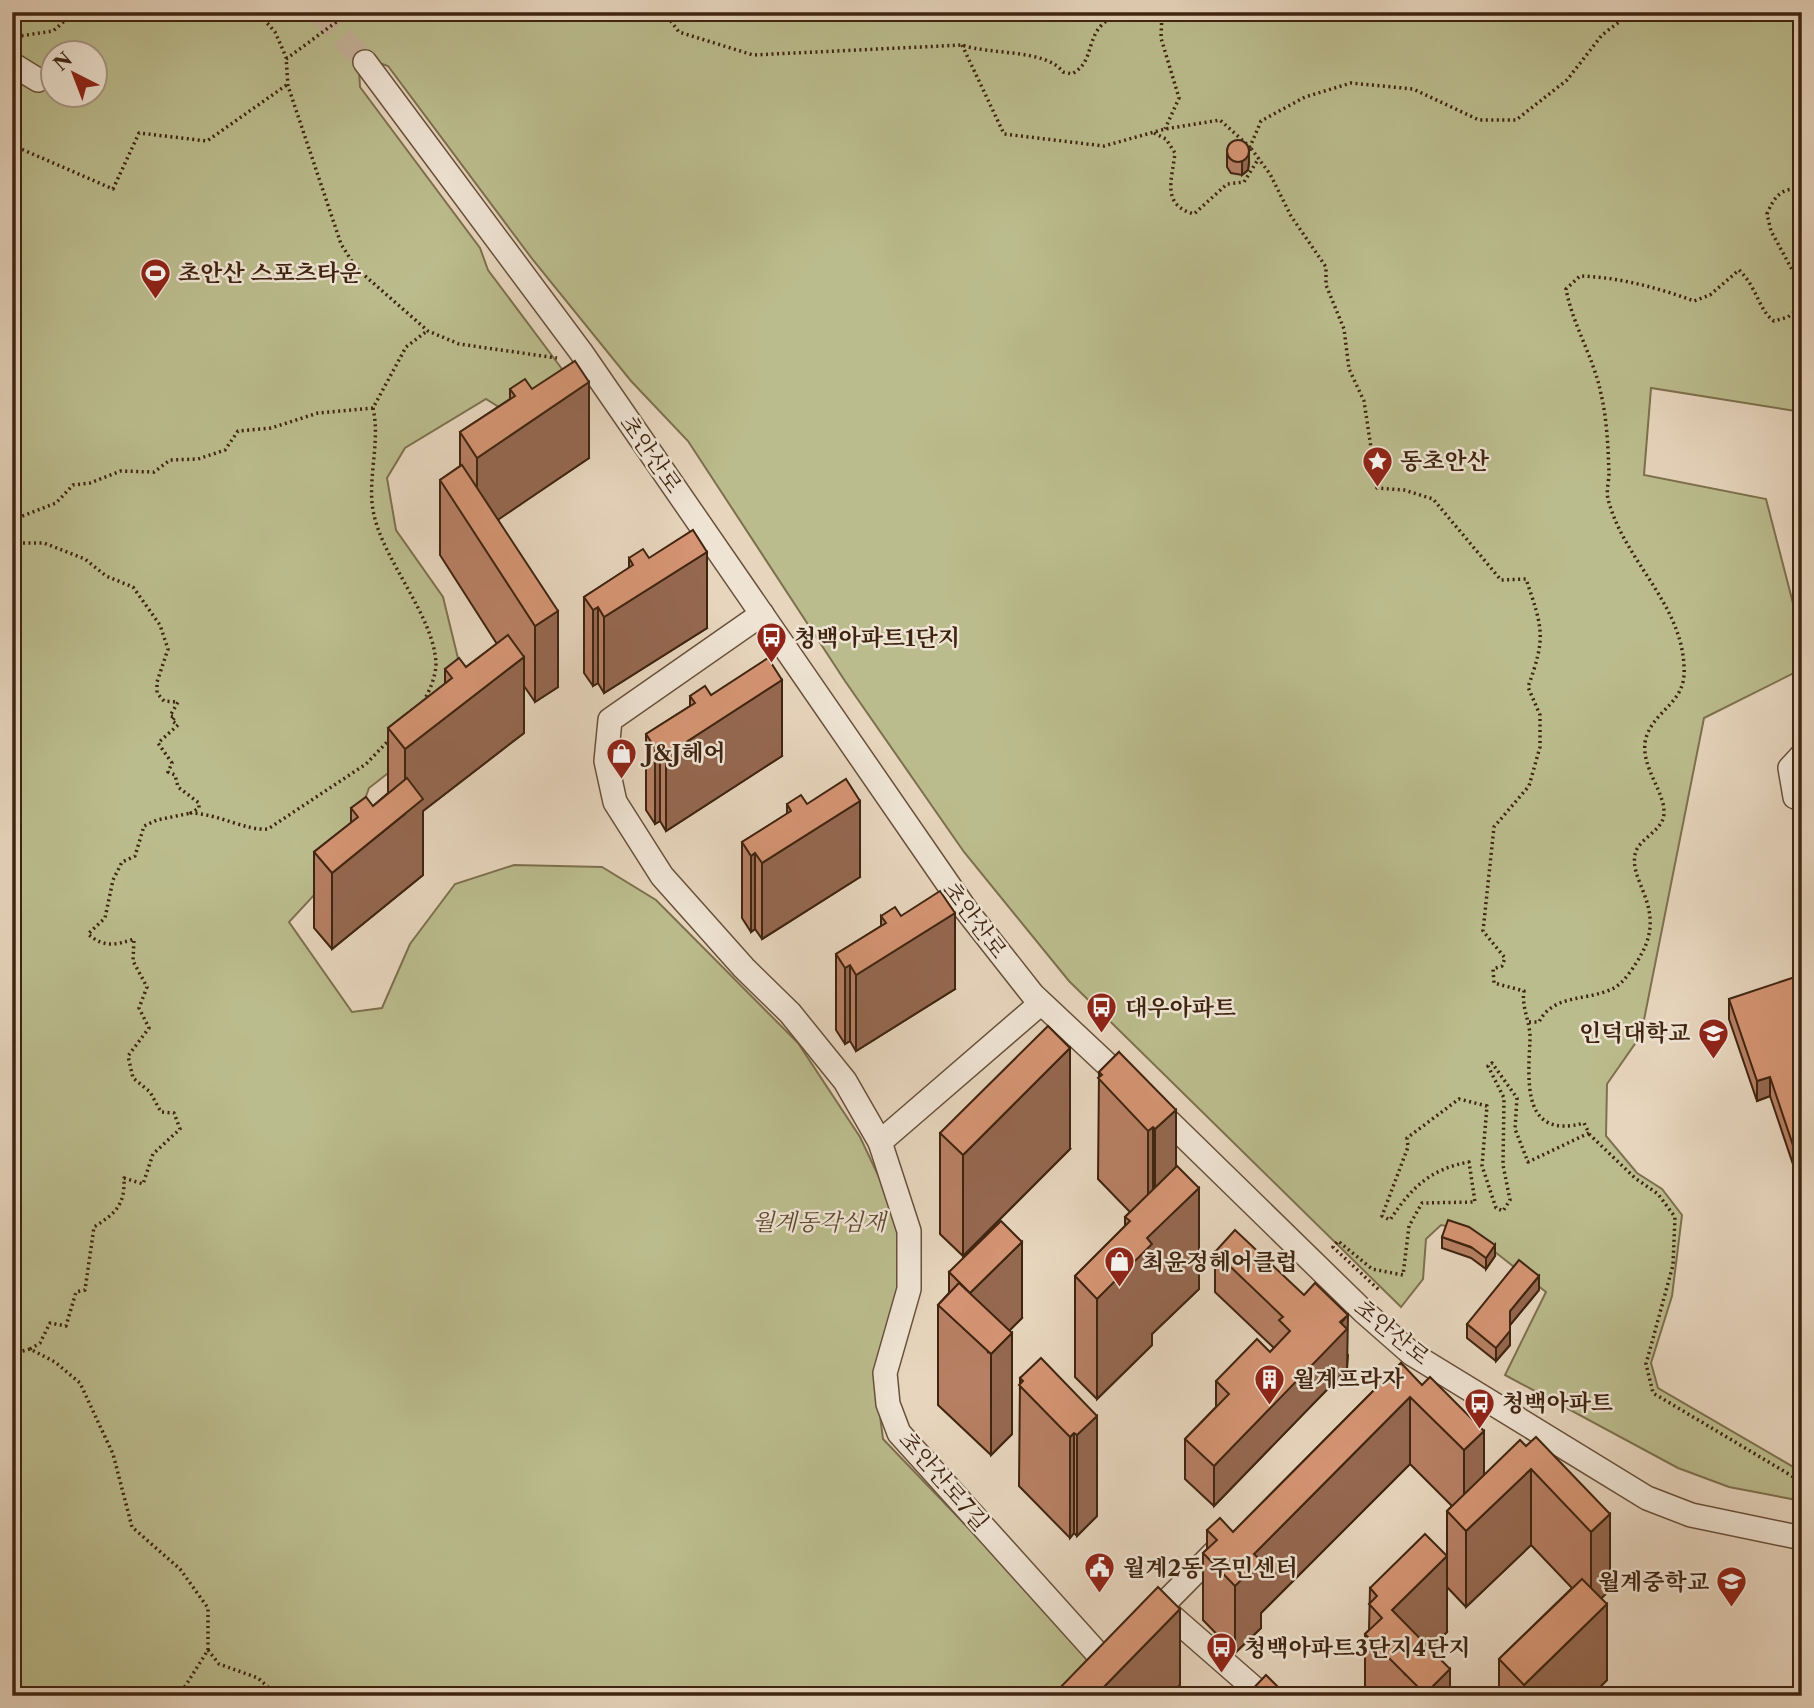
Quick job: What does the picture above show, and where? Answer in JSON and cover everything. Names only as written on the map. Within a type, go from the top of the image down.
[{"type":"street","name":"초안산로","points":[[365,62],[581,352],[966,910],[1041,1003],[1412,1353],[1647,1498],[1691,1515],[1802,1538]]},
{"type":"street","points":[[12,64],[38,80]]},
{"type":"street","name":"초안산로7길","points":[[762,614],[610,719],[606,761],[615,802],[662,876],[744,968],[790,1013],[845,1081],[880,1142],[909,1231],[909,1289],[885,1373],[888,1404],[899,1433],[1106,1663]]},
{"type":"street","points":[[1795,797],[1790,768],[1802,755]]},
{"type":"street","points":[[880,1142],[1041,1003]]},
{"type":"street","points":[[1392,1373],[1412,1353]]},
{"type":"street","points":[[1089,1679],[1238,1529]]},
{"type":"street","points":[[1161,1607],[1263,1696]]},
{"type":"path","points":[[12,49],[20,36],[53,30],[75,12]]},
{"type":"path","points":[[238,12],[261,16],[275,32],[286,57],[288,86],[341,244],[356,268],[428,331],[459,344],[557,358]]},
{"type":"path","points":[[286,57],[350,12]]},
{"type":"path","points":[[664,12],[678,33],[753,55],[962,45],[981,51],[1037,56],[1055,61],[1063,72],[1072,74],[1083,68],[1098,28],[1119,12]]},
{"type":"path","points":[[1162,12],[1161,38],[1179,98],[1165,129]]},
{"type":"path","points":[[1245,155],[1262,121],[1305,97],[1351,83],[1413,89],[1479,120],[1516,120],[1567,80],[1602,35],[1632,12]]},
{"type":"path","points":[[962,45],[1004,134],[1104,146],[1165,129],[1220,120],[1250,146],[1291,216],[1326,267],[1325,285],[1344,329],[1349,369],[1364,401],[1377,488],[1404,490],[1433,499],[1501,580],[1526,579],[1535,608],[1542,648],[1528,687],[1540,715],[1540,747],[1529,786],[1494,827],[1483,931],[1505,958],[1502,966],[1493,969],[1494,983],[1524,991],[1523,1000],[1529,1022],[1528,1082],[1534,1112],[1544,1121],[1566,1128],[1584,1123],[1589,1133],[1635,1178],[1658,1194],[1675,1217],[1673,1265],[1646,1364],[1654,1393],[1802,1482]]},
{"type":"path","points":[[12,145],[113,189],[139,132],[207,141],[288,86]]},
{"type":"path","points":[[1154,133],[1166,139],[1175,153],[1169,193],[1175,204],[1194,214],[1205,207],[1216,191],[1227,184],[1244,182],[1259,158]]},
{"type":"path","points":[[1529,1022],[1539,1022],[1545,1010],[1556,1003],[1615,989],[1643,951],[1650,932],[1651,910],[1636,868],[1636,851],[1663,819],[1663,803],[1650,776],[1645,753],[1646,736],[1683,689],[1685,667],[1673,619],[1631,549],[1608,498],[1609,475],[1601,393],[1566,289],[1580,276],[1601,276],[1670,292],[1694,301],[1710,295],[1739,270],[1751,281],[1764,315],[1774,321],[1788,317],[1799,308],[1801,293],[1767,214],[1773,198],[1787,189],[1802,190]]},
{"type":"path","points":[[419,708],[431,686],[436,662],[424,625],[377,528],[373,511],[377,440],[373,408],[406,347],[428,331]]},
{"type":"path","points":[[12,520],[56,503],[73,485],[121,471],[154,472],[170,460],[198,459],[225,450],[238,431],[271,428],[318,413],[373,408]]},
{"type":"path","points":[[12,543],[44,543],[85,559],[106,576],[133,587],[160,625],[168,649],[157,682],[157,693],[164,701],[178,702],[170,712],[170,716],[175,717],[172,721],[178,725],[158,743],[160,750],[170,758],[168,772],[175,775],[178,787],[199,803],[199,808],[191,813],[157,820],[144,826],[135,856],[122,862],[113,880],[105,918],[88,934],[97,942],[113,946],[134,939],[133,961],[147,987],[139,1008],[149,1028],[128,1056],[133,1078],[150,1092],[162,1112],[174,1113],[180,1129],[153,1154],[143,1184],[124,1178],[125,1197],[117,1212],[94,1227],[85,1290],[76,1292],[66,1326],[50,1323],[40,1343],[12,1354]]},
{"type":"path","points":[[191,813],[236,821],[254,830],[268,829],[366,764],[387,746],[396,733]]},
{"type":"path","points":[[1379,1290],[1333,1247],[1338,1241],[1373,1269],[1403,1275],[1409,1226],[1422,1203],[1475,1202],[1469,1162],[1447,1166],[1425,1177],[1407,1194],[1390,1220],[1382,1216],[1408,1147],[1407,1138],[1459,1098],[1487,1106],[1482,1166],[1496,1208],[1503,1211],[1510,1200],[1503,1165],[1504,1098],[1488,1066],[1492,1063],[1517,1098],[1516,1129],[1528,1162],[1589,1133]]},
{"type":"path","points":[[30,1349],[55,1362],[80,1383],[113,1454],[132,1527],[180,1569],[208,1608],[208,1650],[179,1696]]},
{"type":"path","points":[[208,1650],[219,1664],[258,1678],[278,1696]]},
{"type":"green space","name":"월계동각심재","points":[[12,12],[1802,12],[1802,412],[1651,388],[1644,475],[1766,499],[1802,638],[1802,669],[1704,718],[1641,1035],[1607,1084],[1606,1136],[1637,1173],[1662,1189],[1682,1215],[1672,1296],[1651,1363],[1658,1388],[1802,1472],[1802,1501],[1729,1487],[1678,1468],[1505,1375],[1546,1292],[1467,1230],[1441,1225],[1426,1239],[1423,1279],[1401,1307],[1069,981],[964,852],[845,681],[688,441],[631,381],[533,260],[388,66],[371,60],[359,70],[360,87],[480,248],[488,270],[565,373],[537,431],[486,399],[405,448],[387,478],[396,530],[443,597],[466,691],[433,738],[369,788],[341,866],[289,922],[352,1012],[382,1008],[410,944],[455,884],[514,865],[602,867],[656,900],[798,1043],[860,1137],[896,1213],[900,1271],[893,1315],[875,1377],[883,1439],[1094,1659],[1058,1696],[12,1696]]},
{"type":"building","points":[[1238,140],[1246,143],[1249,151],[1246,159],[1238,162],[1230,159],[1227,151],[1230,143]]},
{"type":"building","points":[[575,361],[589,382],[477,458],[460,432],[515,396],[510,389],[525,379],[532,389]]},
{"type":"building","points":[[462,465],[558,611],[535,626],[440,480]]},
{"type":"building","points":[[693,530],[707,552],[604,617],[598,607],[593,610],[584,597],[633,565],[629,558],[643,549],[649,558]]},
{"type":"building","points":[[508,635],[524,657],[405,749],[388,728],[452,678],[445,669],[459,658],[466,667]]},
{"type":"building","points":[[768,658],[782,680],[666,755],[660,745],[655,748],[646,734],[695,703],[690,696],[705,686],[711,695]]},
{"type":"building","points":[[407,778],[423,799],[332,873],[314,852],[358,817],[351,808],[366,797],[373,806]]},
{"type":"building","points":[[846,779],[860,801],[762,863],[755,853],[751,856],[742,842],[791,811],[787,804],[801,795],[807,804]]},
{"type":"building","points":[[940,891],[955,913],[856,975],[850,965],[845,968],[836,954],[886,923],[881,916],[895,907],[901,916]]},
{"type":"building","points":[[1795,977],[1802,998],[1802,1172],[1770,1077],[1757,1081],[1729,999]]},
{"type":"building","points":[[1048,1026],[1070,1048],[963,1155],[940,1133]]},
{"type":"building","points":[[1119,1052],[1176,1110],[1155,1129],[1153,1127],[1148,1131],[1098,1078],[1102,1075],[1099,1072]]},
{"type":"building","points":[[1177,1166],[1199,1188],[1147,1238],[1152,1244],[1097,1299],[1075,1276],[1130,1221],[1125,1217]]},
{"type":"building","points":[[1448,1220],[1469,1227],[1495,1245],[1486,1258],[1471,1247],[1442,1237]]},
{"type":"building","points":[[1001,1221],[1022,1242],[970,1293],[949,1272]]},
{"type":"building","points":[[1235,1230],[1304,1295],[1315,1283],[1348,1315],[1340,1322],[1347,1329],[1214,1466],[1185,1439],[1229,1394],[1216,1381],[1257,1339],[1270,1352],[1290,1331],[1279,1320],[1283,1317],[1215,1252]]},
{"type":"building","points":[[1519,1260],[1539,1276],[1510,1311],[1510,1331],[1496,1348],[1467,1324]]},
{"type":"building","points":[[959,1283],[1012,1333],[991,1354],[938,1305]]},
{"type":"building","points":[[1041,1358],[1097,1416],[1077,1435],[1074,1433],[1070,1437],[1019,1385],[1023,1381],[1020,1378]]},
{"type":"building","points":[[1401,1363],[1422,1385],[1430,1377],[1484,1431],[1464,1450],[1410,1397],[1254,1554],[1261,1561],[1235,1586],[1203,1553],[1217,1540],[1207,1530],[1220,1518],[1233,1532]]},
{"type":"building","points":[[1536,1437],[1610,1514],[1591,1532],[1531,1469],[1466,1531],[1447,1511],[1520,1440],[1526,1446]]},
{"type":"building","points":[[1425,1534],[1447,1556],[1392,1610],[1450,1669],[1425,1694],[1365,1634],[1382,1618],[1369,1604],[1377,1596],[1370,1588]]},
{"type":"building","points":[[1582,1579],[1607,1604],[1524,1685],[1499,1659]]},
{"type":"building","points":[[1158,1587],[1180,1609],[1095,1696],[1052,1696]]},
{"type":"building","points":[[1266,1675],[1287,1696],[1246,1696]]},
{"type":"tunnel","points":[[319,12],[365,62]]},
{"type":"place","name":"초안산 스포츠타운","points":[[155,300]]},
{"type":"place","name":"동초안산","points":[[1377,488]]},
{"type":"place","name":"청백아파트1단지","points":[[771,665]]},
{"type":"place","name":"J&J헤어","points":[[621,780]]},
{"type":"place","name":"대우아파트","points":[[1102,1035]]},
{"type":"place","name":"인덕대학교","points":[[1713,1060]]},
{"type":"place","name":"최윤정헤어클럽","points":[[1119,1289]]},
{"type":"place","name":"월계프라자","points":[[1270,1406]]},
{"type":"place","name":"청백아파트","points":[[1479,1430]]},
{"type":"place","name":"월계2동 주민센터","points":[[1100,1595]]},
{"type":"place","name":"월계중학교","points":[[1732,1609]]},
{"type":"place","name":"청백아파트3단지4단지","points":[[1221,1675]]}]
